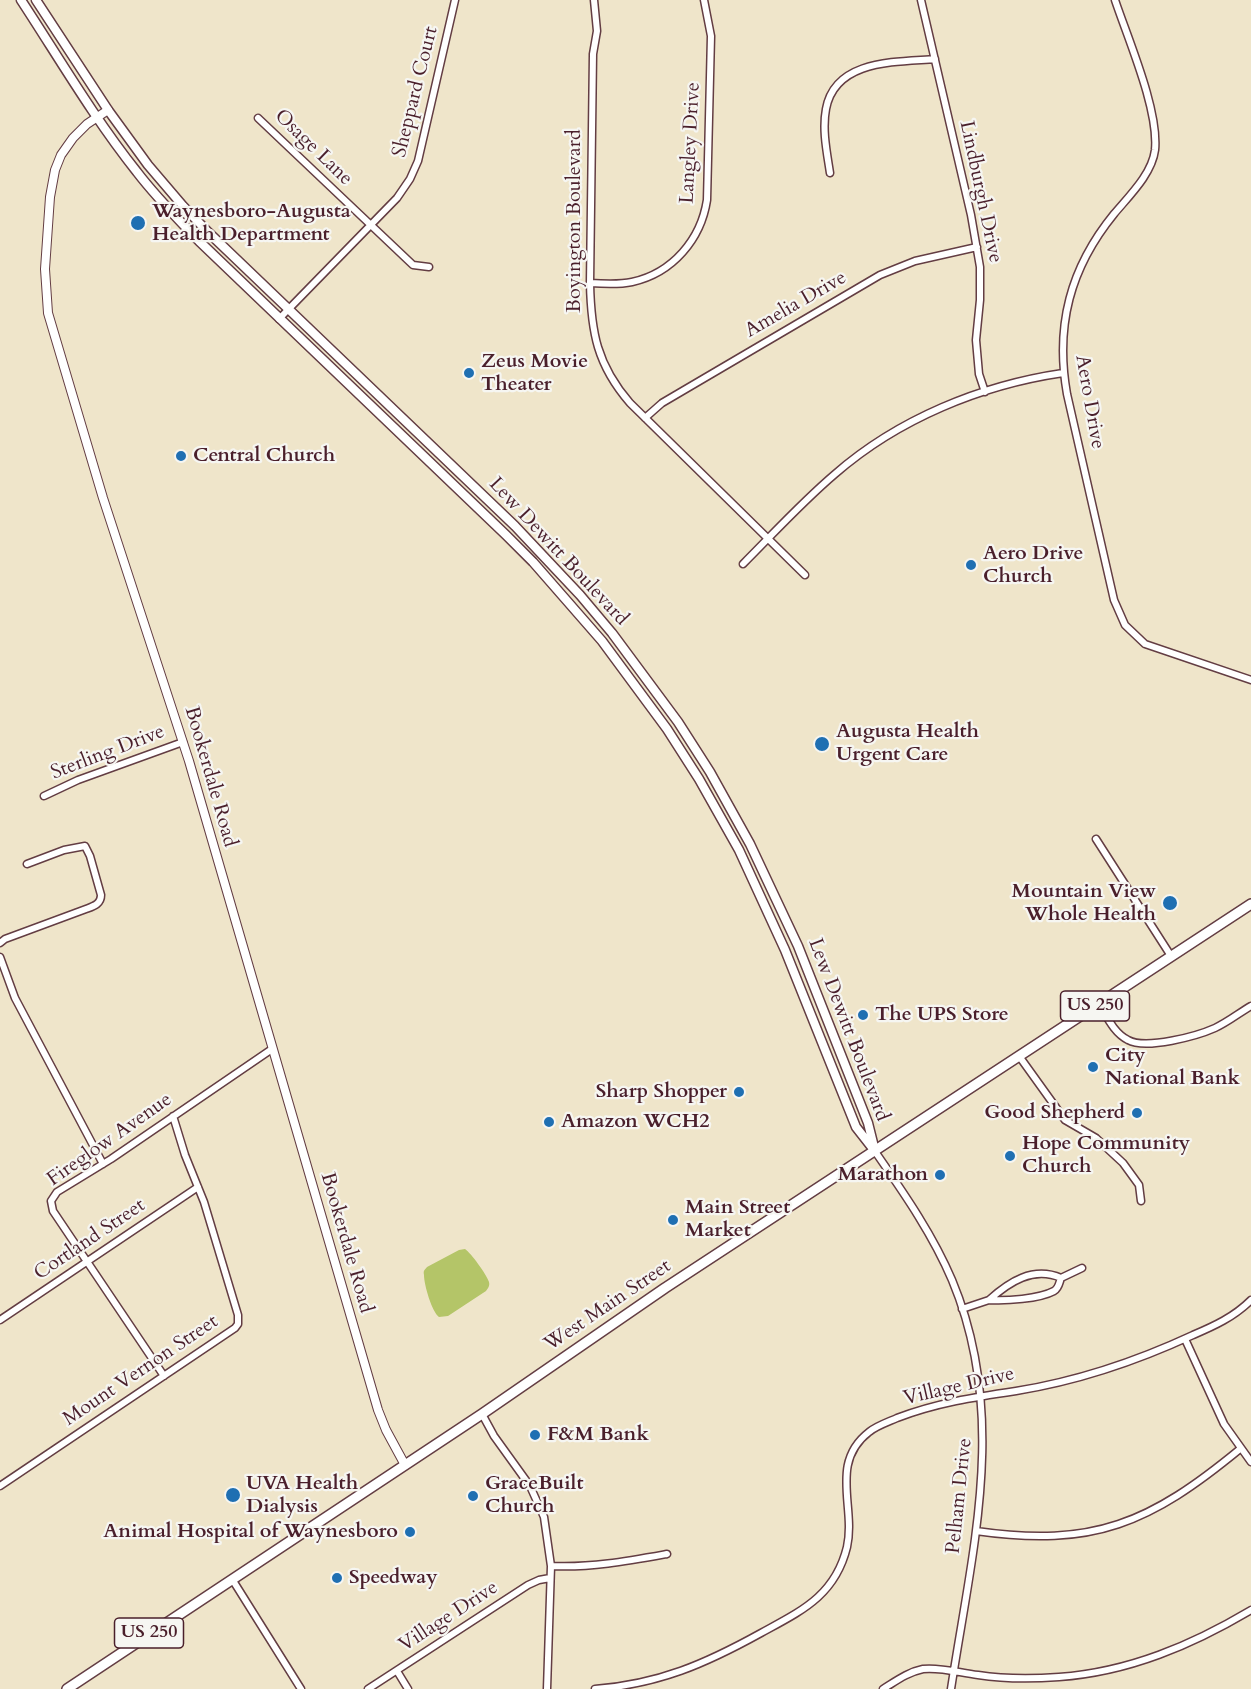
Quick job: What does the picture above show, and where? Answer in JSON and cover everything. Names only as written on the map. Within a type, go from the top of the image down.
[{"type":"main road","name":"Lew Dewitt Boulevard","points":[[21,0],[97,118],[138,173],[173,214],[533,562],[602,641],[667,729],[699,779],[739,850],[785,950],[856,1127],[874,1150]]},
{"type":"main road","name":"Lew Dewitt Boulevard","points":[[36,0],[108,110],[148,165],[183,206],[543,554],[612,633],[678,722],[710,772],[750,844],[798,946],[868,1123],[874,1150]]},
{"type":"main road","name":"US 250","points":[[1171,956],[1251,904]]},
{"type":"main road","name":"West Main Street","points":[[67,1689],[482,1414],[596,1335],[874,1150],[1171,956]]},
{"type":"street","name":"Sheppard Court","points":[[279,318],[397,198],[415,169],[455,0]]},
{"type":"street","name":"Boyington Boulevard","points":[[594,0],[597,32],[593,54],[590,283],[591,318],[599,354],[612,381],[645,418],[805,575]]},
{"type":"street","name":"Langley Drive","points":[[590,283],[632,282],[660,271],[686,249],[702,221],[707,200],[711,36],[704,0]]},
{"type":"street","name":"Lindburgh Drive","points":[[921,0],[977,247],[981,282],[976,333],[977,359],[985,392]]},
{"type":"street","name":"Aero Drive","points":[[1115,0],[1150,106],[1155,148],[1147,172],[1096,238],[1077,274],[1071,291],[1064,329],[1063,373],[1114,600],[1125,625],[1136,638],[1155,648],[1251,680]]},
{"type":"street","points":[[830,173],[825,138],[826,107],[829,98],[842,80],[857,70],[876,64],[935,59]]},
{"type":"street","name":"Bookerdale Road","points":[[108,110],[82,129],[69,142],[55,170],[48,224],[46,302],[103,498],[183,742],[380,1418],[405,1465]]},
{"type":"street","name":"Osage Lane","points":[[258,118],[413,265],[429,267]]},
{"type":"street","name":"Amelia Drive","points":[[645,418],[662,403],[880,275],[915,261],[977,247]]},
{"type":"street","points":[[743,564],[809,498],[856,457],[921,417],[1006,385],[1063,373]]},
{"type":"street","points":[[533,562],[543,554]]},
{"type":"street","name":"Sterling Drive","points":[[44,796],[78,780],[183,742]]},
{"type":"street","points":[[1096,839],[1171,956]]},
{"type":"street","points":[[0,943],[5,939],[87,909],[101,900],[90,856],[85,846],[64,850],[27,864]]},
{"type":"street","points":[[0,957],[15,998],[102,1164]]},
{"type":"street","points":[[1099,1004],[1123,1037],[1143,1044],[1199,1034],[1227,1022],[1251,1006]]},
{"type":"street","name":"Fireglow Avenue","points":[[164,1376],[53,1211],[51,1201],[57,1192],[272,1049]]},
{"type":"street","points":[[1019,1056],[1065,1120],[1096,1138],[1123,1163],[1139,1185],[1141,1200]]},
{"type":"street","name":"Mount Vernon Street","points":[[0,1486],[235,1328],[239,1319],[211,1222],[185,1155],[173,1116]]},
{"type":"street","name":"Pelham Drive","points":[[874,1150],[932,1239],[952,1280],[974,1352],[981,1395],[983,1461],[976,1530],[951,1689]]},
{"type":"street","name":"Cortland Street","points":[[0,1320],[198,1186]]},
{"type":"street","points":[[989,1300],[1018,1278],[1049,1274],[1061,1278],[1082,1268]]},
{"type":"street","points":[[962,1309],[989,1300],[1015,1300],[1052,1292],[1058,1287],[1061,1278]]},
{"type":"street","name":"Village Drive","points":[[595,1689],[655,1680],[699,1666],[803,1610],[821,1595],[836,1576],[846,1548],[849,1524],[845,1482],[849,1461],[858,1444],[870,1431],[909,1413],[944,1403],[1086,1376],[1121,1365],[1222,1322],[1251,1300]]},
{"type":"street","points":[[1185,1339],[1218,1414],[1251,1462]]},
{"type":"street","points":[[482,1414],[494,1436],[539,1502],[547,1532],[550,1566],[547,1689]]},
{"type":"street","points":[[976,1530],[1024,1537],[1057,1537],[1092,1532],[1126,1522],[1173,1500],[1240,1449]]},
{"type":"street","points":[[550,1566],[606,1565],[667,1554]]},
{"type":"street","name":"Village Drive","points":[[368,1689],[528,1585],[550,1578]]},
{"type":"street","points":[[232,1579],[301,1689]]},
{"type":"street","points":[[883,1689],[902,1676],[916,1671],[936,1669],[996,1677],[1028,1678],[1059,1677],[1113,1669],[1183,1646],[1251,1610]]},
{"type":"street","points":[[397,1671],[408,1689]]},
{"type":"street","points":[[655,1680],[657,1689]]},
{"type":"green space","points":[[465,1249],[485,1274],[489,1287],[448,1316],[439,1317],[429,1298],[424,1271],[427,1267]]},
{"type":"place","name":"Waynesboro-Augusta Health Department","points":[[138,223]]},
{"type":"place","name":"Zeus Movie Theater","points":[[469,373]]},
{"type":"place","name":"Central Church","points":[[181,456]]},
{"type":"place","name":"Aero Drive Church","points":[[971,565]]},
{"type":"place","name":"Augusta Health Urgent Care","points":[[822,744]]},
{"type":"place","name":"Mountain View Whole Health","points":[[1170,903]]},
{"type":"place","name":"The UPS Store","points":[[863,1015]]},
{"type":"place","name":"City National Bank","points":[[1093,1067]]},
{"type":"place","name":"Sharp Shopper","points":[[739,1092]]},
{"type":"place","name":"Good Shepherd","points":[[1137,1113]]},
{"type":"place","name":"Amazon WCH2","points":[[549,1122]]},
{"type":"place","name":"Hope Community Church","points":[[1010,1156]]},
{"type":"place","name":"Marathon","points":[[940,1175]]},
{"type":"place","name":"Main Street Market","points":[[673,1220]]},
{"type":"place","name":"F&M Bank","points":[[535,1435]]},
{"type":"place","name":"UVA Health Dialysis","points":[[233,1495]]},
{"type":"place","name":"GraceBuilt Church","points":[[473,1496]]},
{"type":"place","name":"Animal Hospital of Waynesboro","points":[[410,1532]]},
{"type":"place","name":"Speedway","points":[[337,1578]]}]
